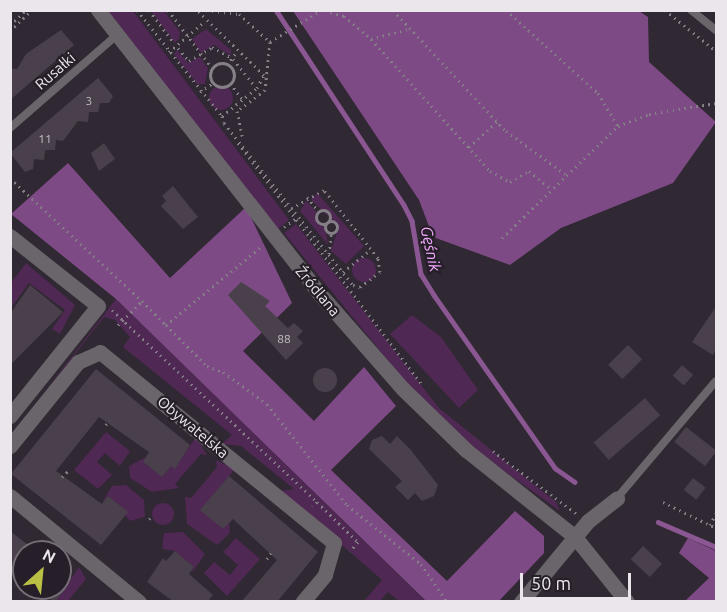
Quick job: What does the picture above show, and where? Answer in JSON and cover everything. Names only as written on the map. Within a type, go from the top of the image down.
[{"type":"street","name":"Źródlana","points":[[98,10],[318,292],[403,389],[466,450],[575,537],[627,602]]},
{"type":"street","points":[[10,236],[98,306],[10,416]]},
{"type":"street","name":"Obywatelska","points":[[10,446],[78,362],[100,352],[334,543],[325,574],[302,602]]},
{"type":"street","points":[[10,496],[139,602]]},
{"type":"street","points":[[521,602],[588,521],[617,498]]},
{"type":"lane","points":[[691,10],[714,28],[717,17]]},
{"type":"lane","name":"Rusałki","points":[[10,128],[117,36]]},
{"type":"lane","points":[[617,498],[717,381]]},
{"type":"path","points":[[10,25],[26,10]]},
{"type":"path","points":[[10,31],[32,10]]},
{"type":"path","points":[[137,10],[200,92],[222,116],[292,208],[353,285],[367,283],[380,272],[371,249],[324,190],[307,196],[292,208]]},
{"type":"path","points":[[149,10],[174,43]]},
{"type":"path","points":[[168,10],[212,68],[213,83]]},
{"type":"path","points":[[197,10],[205,21],[264,75],[243,100],[222,116]]},
{"type":"path","points":[[206,10],[238,12],[270,42],[269,82],[237,111],[243,139]]},
{"type":"path","points":[[270,42],[323,10],[344,16],[371,39],[490,171],[510,182],[530,171],[551,189]]},
{"type":"path","points":[[393,10],[498,122],[566,174]]},
{"type":"path","points":[[506,10],[598,93],[618,126]]},
{"type":"path","points":[[665,10],[717,51]]},
{"type":"path","points":[[169,52],[205,21]]},
{"type":"path","points":[[371,39],[409,29]]},
{"type":"path","points":[[178,48],[189,61],[215,47],[231,58],[255,86]]},
{"type":"path","points":[[212,68],[227,65],[237,51]]},
{"type":"path","points":[[227,65],[233,73],[230,84]]},
{"type":"path","points":[[200,92],[213,83],[230,84],[243,100]]},
{"type":"path","points":[[502,238],[618,126],[649,114],[717,103]]},
{"type":"path","points":[[469,147],[498,122]]},
{"type":"path","points":[[238,143],[424,388]]},
{"type":"path","points":[[10,178],[142,301],[207,366],[223,372],[267,404],[346,505],[421,564],[447,602]]},
{"type":"path","points":[[307,196],[319,212],[318,221],[337,225],[331,234]]},
{"type":"path","points":[[319,212],[329,213],[327,223],[331,234],[329,254]]},
{"type":"path","points":[[280,230],[295,219]]},
{"type":"path","points":[[343,272],[371,249]]},
{"type":"path","points":[[166,325],[253,254]]},
{"type":"path","points":[[118,325],[142,301]]},
{"type":"path","points":[[98,306],[102,302],[122,319],[317,502],[358,542],[350,551]]},
{"type":"path","points":[[106,425],[110,420]]},
{"type":"path","points":[[490,449],[588,521]]},
{"type":"path","points":[[62,477],[68,471]]},
{"type":"path","points":[[303,517],[317,502]]},
{"type":"path","points":[[663,502],[717,528]]},
{"type":"path","points":[[710,525],[717,513]]},
{"type":"path","points":[[267,558],[271,553]]},
{"type":"shaded area","points":[[105,11],[133,11],[289,220],[277,230]]},
{"type":"shaded area","points":[[151,11],[164,11],[180,32],[179,39],[175,43]]},
{"type":"shaded area","points":[[293,11],[639,11],[648,17],[649,62],[716,122],[673,183],[561,228],[510,265],[433,237],[419,200]]},
{"type":"shaded area","points":[[206,29],[231,50],[231,56],[214,45],[201,53],[192,39]]},
{"type":"shaded area","points":[[177,50],[188,63],[200,57],[208,68],[205,84],[197,84],[174,54]]},
{"type":"shaded area","points":[[216,86],[226,86],[233,93],[233,103],[226,110],[216,110],[209,103],[209,93]]},
{"type":"shaded area","points":[[68,163],[170,278],[246,207],[292,303],[243,351],[314,421],[364,367],[396,406],[331,470],[447,581],[515,511],[544,536],[544,553],[499,601],[426,601],[116,299],[11,214]]},
{"type":"shaded area","points":[[317,193],[364,246],[346,264],[331,251],[339,226],[311,200]]},
{"type":"shaded area","points":[[306,201],[316,211],[316,221],[325,225],[328,245],[300,211]]},
{"type":"shaded area","points":[[296,224],[439,408],[556,502],[560,511],[475,450],[408,385],[284,233]]},
{"type":"shaded area","points":[[364,258],[373,261],[376,270],[373,279],[364,282],[355,279],[352,270],[355,261]]},
{"type":"shaded area","points":[[26,263],[75,305],[60,334],[52,329],[65,310],[29,283],[11,308],[11,283]]},
{"type":"shaded area","points":[[116,299],[425,601],[399,601],[388,592],[380,601],[364,601],[382,580],[280,491],[294,489],[241,446],[222,444],[232,435],[123,347],[130,337],[115,320],[104,317],[11,436]]},
{"type":"shaded area","points":[[412,315],[441,337],[478,390],[459,408],[390,334]]},
{"type":"shaded area","points":[[106,432],[130,451],[120,466],[105,453],[97,462],[112,475],[98,489],[74,470]]},
{"type":"shaded area","points":[[196,437],[207,455],[201,454],[175,484],[179,488],[152,492],[130,478],[129,466],[148,456],[143,462],[162,477],[171,466],[175,468]]},
{"type":"shaded area","points":[[216,460],[235,469],[201,510],[223,529],[229,522],[230,533],[217,545],[187,524],[185,497],[191,498],[217,467]]},
{"type":"shaded area","points":[[126,485],[144,500],[145,517],[130,521],[109,496],[102,503],[112,486]]},
{"type":"shaded area","points":[[163,503],[171,506],[174,514],[171,522],[163,525],[155,522],[152,514],[155,506]]},
{"type":"shaded area","points":[[183,532],[205,554],[192,573],[194,567],[175,551],[162,549],[164,533]]},
{"type":"shaded area","points":[[236,538],[260,559],[227,596],[204,573],[214,562],[230,575],[238,565],[223,552]]},
{"type":"shaded area","points":[[688,538],[716,551],[716,601],[685,601],[709,578],[679,553]]},
{"type":"shaded area","points":[[79,567],[86,579],[72,596],[72,577]]},
{"type":"building","points":[[61,30],[74,45],[10,100],[10,69],[17,69],[26,54]]},
{"type":"building","points":[[98,78],[113,96],[109,103],[100,103],[98,112],[89,112],[88,122],[78,121],[63,141],[56,140],[55,150],[45,150],[44,160],[34,159],[33,169],[25,172],[10,153]]},
{"type":"building","points":[[104,143],[115,159],[99,171],[91,153]]},
{"type":"building","points":[[173,186],[198,217],[183,229],[161,206],[166,201],[162,196]]},
{"type":"building","points":[[241,282],[270,301],[265,306],[288,328],[294,323],[303,331],[297,337],[303,343],[286,360],[228,295]]},
{"type":"building","points":[[30,285],[63,312],[10,365],[10,314]]},
{"type":"building","points":[[717,305],[717,348],[713,355],[692,342]]},
{"type":"building","points":[[628,345],[642,359],[622,379],[608,365]]},
{"type":"building","points":[[682,365],[693,375],[684,385],[673,375]]},
{"type":"building","points":[[325,368],[334,371],[337,380],[334,389],[325,392],[316,389],[313,380],[316,371]]},
{"type":"building","points":[[96,369],[190,445],[175,469],[171,466],[162,477],[143,462],[149,452],[99,417],[56,471],[102,504],[108,496],[128,512],[101,545],[11,474]]},
{"type":"building","points":[[645,398],[660,415],[609,460],[594,443]]},
{"type":"building","points":[[686,427],[716,450],[705,466],[674,442]]},
{"type":"building","points":[[382,436],[390,444],[397,436],[410,449],[438,485],[434,496],[422,501],[415,493],[408,500],[395,487],[402,481],[369,449],[372,440]]},
{"type":"building","points":[[229,476],[318,552],[277,602],[241,602],[277,560],[233,519],[223,529],[200,510]]},
{"type":"building","points":[[693,478],[706,488],[696,500],[684,490]]},
{"type":"building","points":[[10,531],[22,540],[12,540],[12,572],[10,570]]},
{"type":"building","points":[[643,546],[662,564],[650,577],[631,559]]},
{"type":"building","points":[[175,551],[194,567],[189,574],[213,595],[207,602],[174,602],[147,582],[163,558],[166,561]]},
{"type":"waterway","name":"Gęśnik","points":[[276,10],[404,205],[412,221],[421,274],[434,295],[555,468],[575,482]]},
{"type":"waterway","name":"Gęśnik","points":[[658,522],[716,547]]}]
